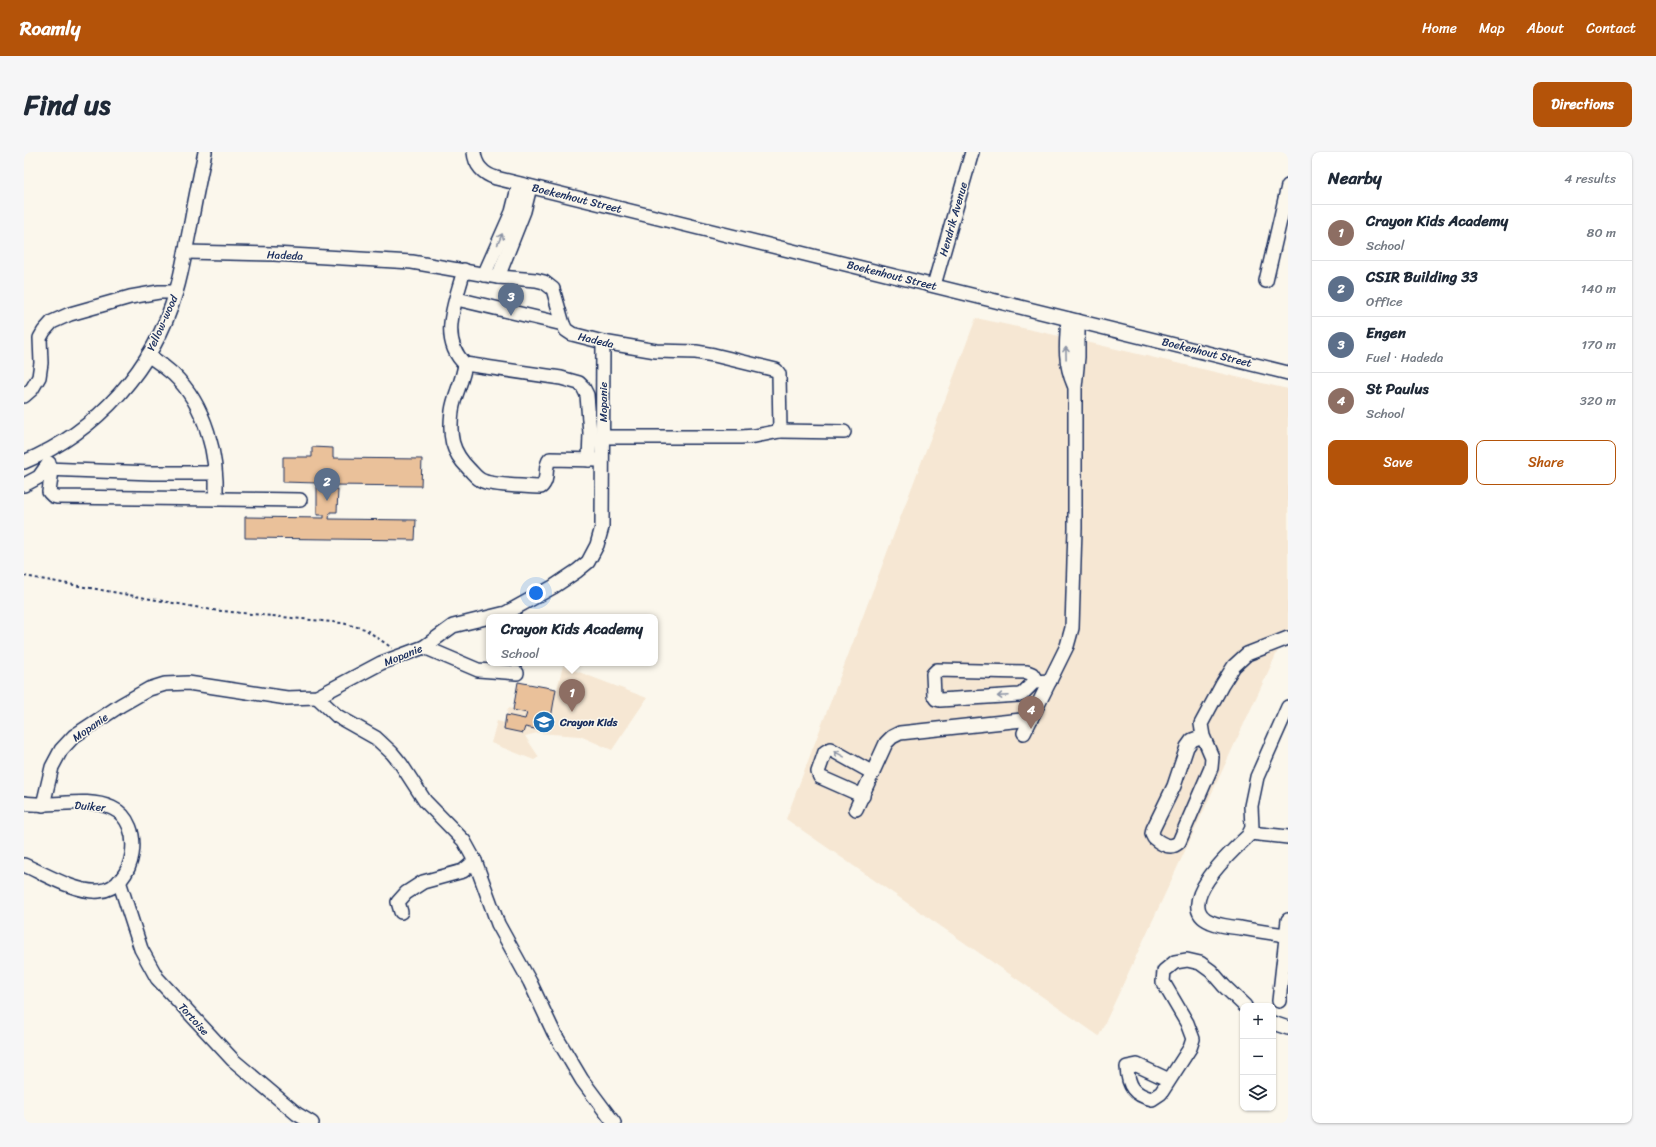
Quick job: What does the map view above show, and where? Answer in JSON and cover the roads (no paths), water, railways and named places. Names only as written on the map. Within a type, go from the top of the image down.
[{"type":"street","name":"Yellow-wood","points":[[24,462],[58,445],[93,420],[110,405],[127,385],[148,355],[164,324],[176,292],[186,252],[205,152]]},
{"type":"street","name":"Boekenhout Street","points":[[474,152],[479,167],[488,175],[496,178],[1288,373]]},
{"type":"street","name":"Hendrik Avenue","points":[[934,285],[972,152]]},
{"type":"street","points":[[484,275],[524,185]]},
{"type":"street","points":[[498,277],[522,216],[524,185]]},
{"type":"street","points":[[1266,281],[1288,186]]},
{"type":"street","name":"Hadeda","points":[[186,252],[274,254],[412,262],[464,270],[484,275],[536,280],[549,285],[554,293],[563,324],[566,330],[572,334],[603,342],[656,351],[714,354],[776,370],[780,376],[780,430]]},
{"type":"street","points":[[464,270],[450,328],[450,338],[459,359],[465,364],[561,378],[579,383],[587,395],[590,433],[596,460],[550,459],[547,465],[546,480],[541,487],[487,482],[478,478],[453,449],[451,430],[453,403],[462,380],[465,364]]},
{"type":"street","points":[[24,396],[32,389],[39,377],[41,363],[40,338],[44,330],[52,322],[70,314],[130,298],[160,292],[176,292]]},
{"type":"street","points":[[457,299],[563,324]]},
{"type":"street","points":[[1024,733],[1031,719],[1043,682],[1067,646],[1072,628],[1075,528],[1075,387],[1077,364],[1073,320]]},
{"type":"street","name":"Mopanie","points":[[501,614],[514,609],[571,576],[588,562],[595,550],[601,531],[596,460],[603,437],[603,342]]},
{"type":"street","points":[[148,355],[173,374],[192,399],[203,422],[212,448],[216,499]]},
{"type":"street","points":[[603,437],[741,437],[755,436],[780,430],[844,432]]},
{"type":"street","points":[[58,445],[48,470],[49,492],[57,498],[300,500]]},
{"type":"street","points":[[24,486],[36,480],[48,470],[152,474],[215,474]]},
{"type":"street","name":"Mopanie","points":[[43,805],[52,767],[61,750],[74,736],[149,689],[165,684],[188,683],[287,698],[301,699],[317,697],[381,663],[424,647],[453,626],[486,618]]},
{"type":"street","points":[[1203,736],[1192,740],[1187,747],[1174,786],[1153,829],[1152,834],[1154,838],[1167,846],[1173,846],[1179,842],[1211,768],[1212,757],[1201,728],[1234,666],[1247,654],[1288,638]]},
{"type":"street","points":[[424,647],[478,670],[517,674]]},
{"type":"street","points":[[937,670],[1027,672],[1043,682],[1031,684],[1022,694],[1019,695],[940,700],[936,699],[934,696],[933,674],[937,670]]},
{"type":"street","points":[[317,697],[337,716],[376,738],[392,753],[404,769],[418,793],[464,841],[475,861],[495,917],[530,982],[554,1033],[582,1080],[614,1123]]},
{"type":"street","points":[[1286,935],[1211,922],[1201,914],[1198,909],[1199,898],[1211,874],[1251,829],[1251,806],[1257,777],[1288,707]]},
{"type":"street","points":[[856,809],[886,743],[892,737],[900,733],[1031,719]]},
{"type":"street","points":[[863,796],[820,776],[818,772],[825,752],[830,750],[873,773]]},
{"type":"street","name":"Duiker","points":[[24,803],[43,805],[101,804],[113,808],[121,814],[129,826],[132,850],[130,864],[119,881],[104,890],[91,891],[77,888],[24,865]]},
{"type":"street","points":[[1251,829],[1288,831]]},
{"type":"street","points":[[1251,829],[1288,837]]},
{"type":"street","points":[[401,912],[398,902],[406,893],[432,878],[463,871],[475,861]]},
{"type":"street","name":"Tortoise","points":[[119,881],[141,949],[157,978],[229,1056],[294,1118],[312,1123]]},
{"type":"street","points":[[1279,1001],[1288,920]]},
{"type":"street","points":[[1169,1080],[1190,1048],[1193,1039],[1187,1023],[1163,982],[1164,971],[1175,962],[1187,960],[1200,963],[1211,971],[1242,1003]]},
{"type":"street","points":[[1276,1024],[1288,1028]]},
{"type":"place","name":"Engen","points":[[511,316]]},
{"type":"place","name":"CSIR Building 33","points":[[327,501]]},
{"type":"place","name":"Crayon Kids Academy","points":[[572,712]]},
{"type":"place","name":"Crayon Kids","points":[[544,722]]},
{"type":"place","name":"St Paulus","points":[[1031,729]]}]
